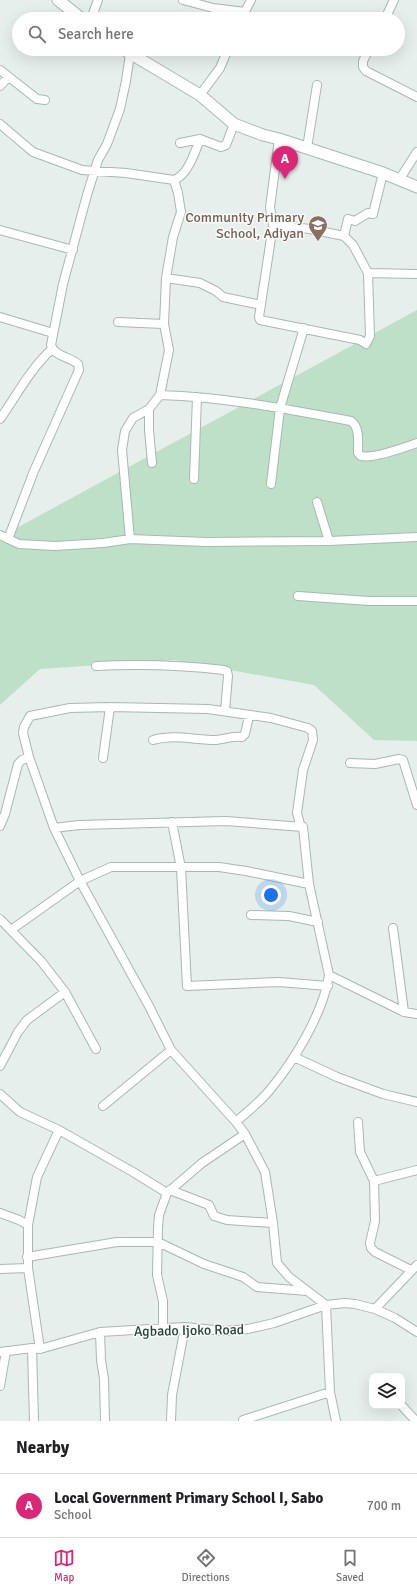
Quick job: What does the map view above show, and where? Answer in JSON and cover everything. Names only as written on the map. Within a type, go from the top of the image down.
[{"type":"main road","points":[[58,0],[73,12]]},
{"type":"main road","points":[[134,56],[200,95],[234,124],[263,136],[279,139],[383,173],[417,187]]},
{"type":"street","points":[[94,12],[98,0]]},
{"type":"street","points":[[182,0],[230,12]]},
{"type":"street","points":[[245,12],[251,0]]},
{"type":"street","points":[[388,12],[394,0]]},
{"type":"street","points":[[8,539],[34,471],[79,370],[78,364],[57,353],[52,349],[51,345],[63,284],[87,195],[96,171],[98,160],[107,144],[120,109],[126,80],[127,56]]},
{"type":"street","points":[[200,95],[220,68],[225,56]]},
{"type":"street","points":[[366,56],[363,61],[363,67],[366,71],[417,97]]},
{"type":"street","points":[[0,70],[8,78],[37,99],[46,100]]},
{"type":"street","points":[[0,86],[8,78]]},
{"type":"street","points":[[307,148],[317,85]]},
{"type":"street","points":[[0,124],[34,152],[82,170],[174,180],[180,178],[186,169],[200,139]]},
{"type":"street","points":[[180,143],[200,139],[222,147],[226,145],[234,124]]},
{"type":"street","points":[[273,225],[310,229],[344,236],[353,244],[368,273],[370,336],[366,344],[360,340],[260,320],[259,317],[273,225],[270,207],[279,139]]},
{"type":"street","points":[[399,180],[417,152]]},
{"type":"street","points":[[344,236],[348,219],[355,221],[368,213],[373,214],[383,173]]},
{"type":"street","points":[[130,539],[122,450],[125,431],[133,418],[149,409],[160,395],[169,350],[164,324],[166,278],[173,237],[181,212],[174,180]]},
{"type":"street","points":[[0,230],[73,250]]},
{"type":"street","points":[[368,273],[417,274]]},
{"type":"street","points":[[166,278],[200,283],[216,291],[223,297],[261,305]]},
{"type":"street","points":[[0,317],[53,333]]},
{"type":"street","points":[[118,322],[164,324]]},
{"type":"street","points":[[271,484],[280,408],[304,328]]},
{"type":"street","points":[[0,419],[29,373],[52,349]]},
{"type":"street","points":[[160,395],[197,397],[280,408],[351,421],[357,428],[358,453],[360,456],[364,457],[385,453],[417,443]]},
{"type":"street","points":[[194,479],[197,397]]},
{"type":"street","points":[[149,409],[152,463]]},
{"type":"street","points":[[317,502],[329,541]]},
{"type":"street","points":[[0,535],[19,544],[55,546],[103,544],[130,539],[206,542],[329,541],[417,537]]},
{"type":"street","points":[[298,596],[369,601],[417,601]]},
{"type":"street","points":[[96,666],[144,664],[187,666],[224,670],[227,672],[228,676],[225,711]]},
{"type":"street","points":[[103,758],[110,707]]},
{"type":"street","points":[[236,1122],[269,1092],[294,1057],[312,1024],[328,986],[330,975],[309,884],[304,827],[300,824],[297,813],[303,770],[313,740],[312,731],[308,728],[271,718],[208,709],[110,707],[70,708],[30,716],[24,726],[23,733],[30,757],[54,828],[80,881],[149,1006],[171,1050],[236,1122],[245,1134],[265,1172],[273,1223],[277,1263],[289,1278],[326,1305],[330,1392],[336,1421]]},
{"type":"street","points":[[153,740],[164,737],[218,740],[232,736],[242,737],[245,734],[249,716]]},
{"type":"street","points":[[0,826],[5,814],[18,764],[22,760],[30,757]]},
{"type":"street","points":[[350,762],[370,764],[399,759],[403,760],[417,805]]},
{"type":"street","points":[[54,828],[79,825],[234,821],[304,827]]},
{"type":"street","points":[[172,822],[181,868],[187,986],[279,982],[328,986]]},
{"type":"street","points":[[11,930],[80,881],[111,868],[219,867],[309,884]]},
{"type":"street","points":[[251,915],[289,916],[318,922]]},
{"type":"street","points":[[0,919],[41,961],[65,992],[96,1048]]},
{"type":"street","points":[[393,928],[404,1012]]},
{"type":"street","points":[[330,975],[404,1012],[417,1014]]},
{"type":"street","points":[[0,1066],[18,1032],[27,1020],[65,992]]},
{"type":"street","points":[[103,1106],[171,1050]]},
{"type":"street","points":[[294,1057],[337,1077],[383,1094],[417,1102]]},
{"type":"street","points":[[0,1094],[20,1112],[59,1130],[168,1191],[209,1205],[214,1216],[227,1220],[273,1223]]},
{"type":"street","points":[[358,1122],[360,1152],[374,1180],[375,1221],[370,1243],[371,1248],[375,1252],[414,1267],[375,1309]]},
{"type":"street","points":[[34,1421],[36,1348],[27,1257],[28,1225],[37,1177],[59,1130]]},
{"type":"street","points":[[163,1329],[163,1301],[157,1275],[158,1242],[159,1215],[168,1191],[202,1162],[245,1134]]},
{"type":"street","points":[[374,1180],[417,1170]]},
{"type":"street","points":[[0,1213],[28,1225]]},
{"type":"street","points":[[27,1257],[117,1242],[158,1242],[204,1264],[242,1277],[257,1287],[308,1292]]},
{"type":"street","points":[[0,1269],[28,1268]]},
{"type":"street","name":"Agbado Ijoko Road","points":[[3,1352],[36,1348],[100,1332],[185,1327],[224,1331],[248,1329],[274,1323],[326,1305],[345,1303],[375,1309],[395,1318],[417,1332]]},
{"type":"street","points":[[171,1421],[172,1395],[185,1327]]},
{"type":"street","points":[[100,1332],[101,1360],[104,1379],[105,1421]]},
{"type":"street","points":[[0,1386],[3,1352]]},
{"type":"street","points":[[243,1420],[330,1392]]},
{"type":"street","points":[[405,1409],[416,1421]]},
{"type":"green space","points":[[417,310],[417,741],[374,740],[314,685],[174,660],[40,669],[0,705],[0,537]]},
{"type":"place","name":"Local Government Primary School I, Sabo","points":[[285,179]]},
{"type":"place","name":"Community Primary School, Adiyan","points":[[318,242]]}]
